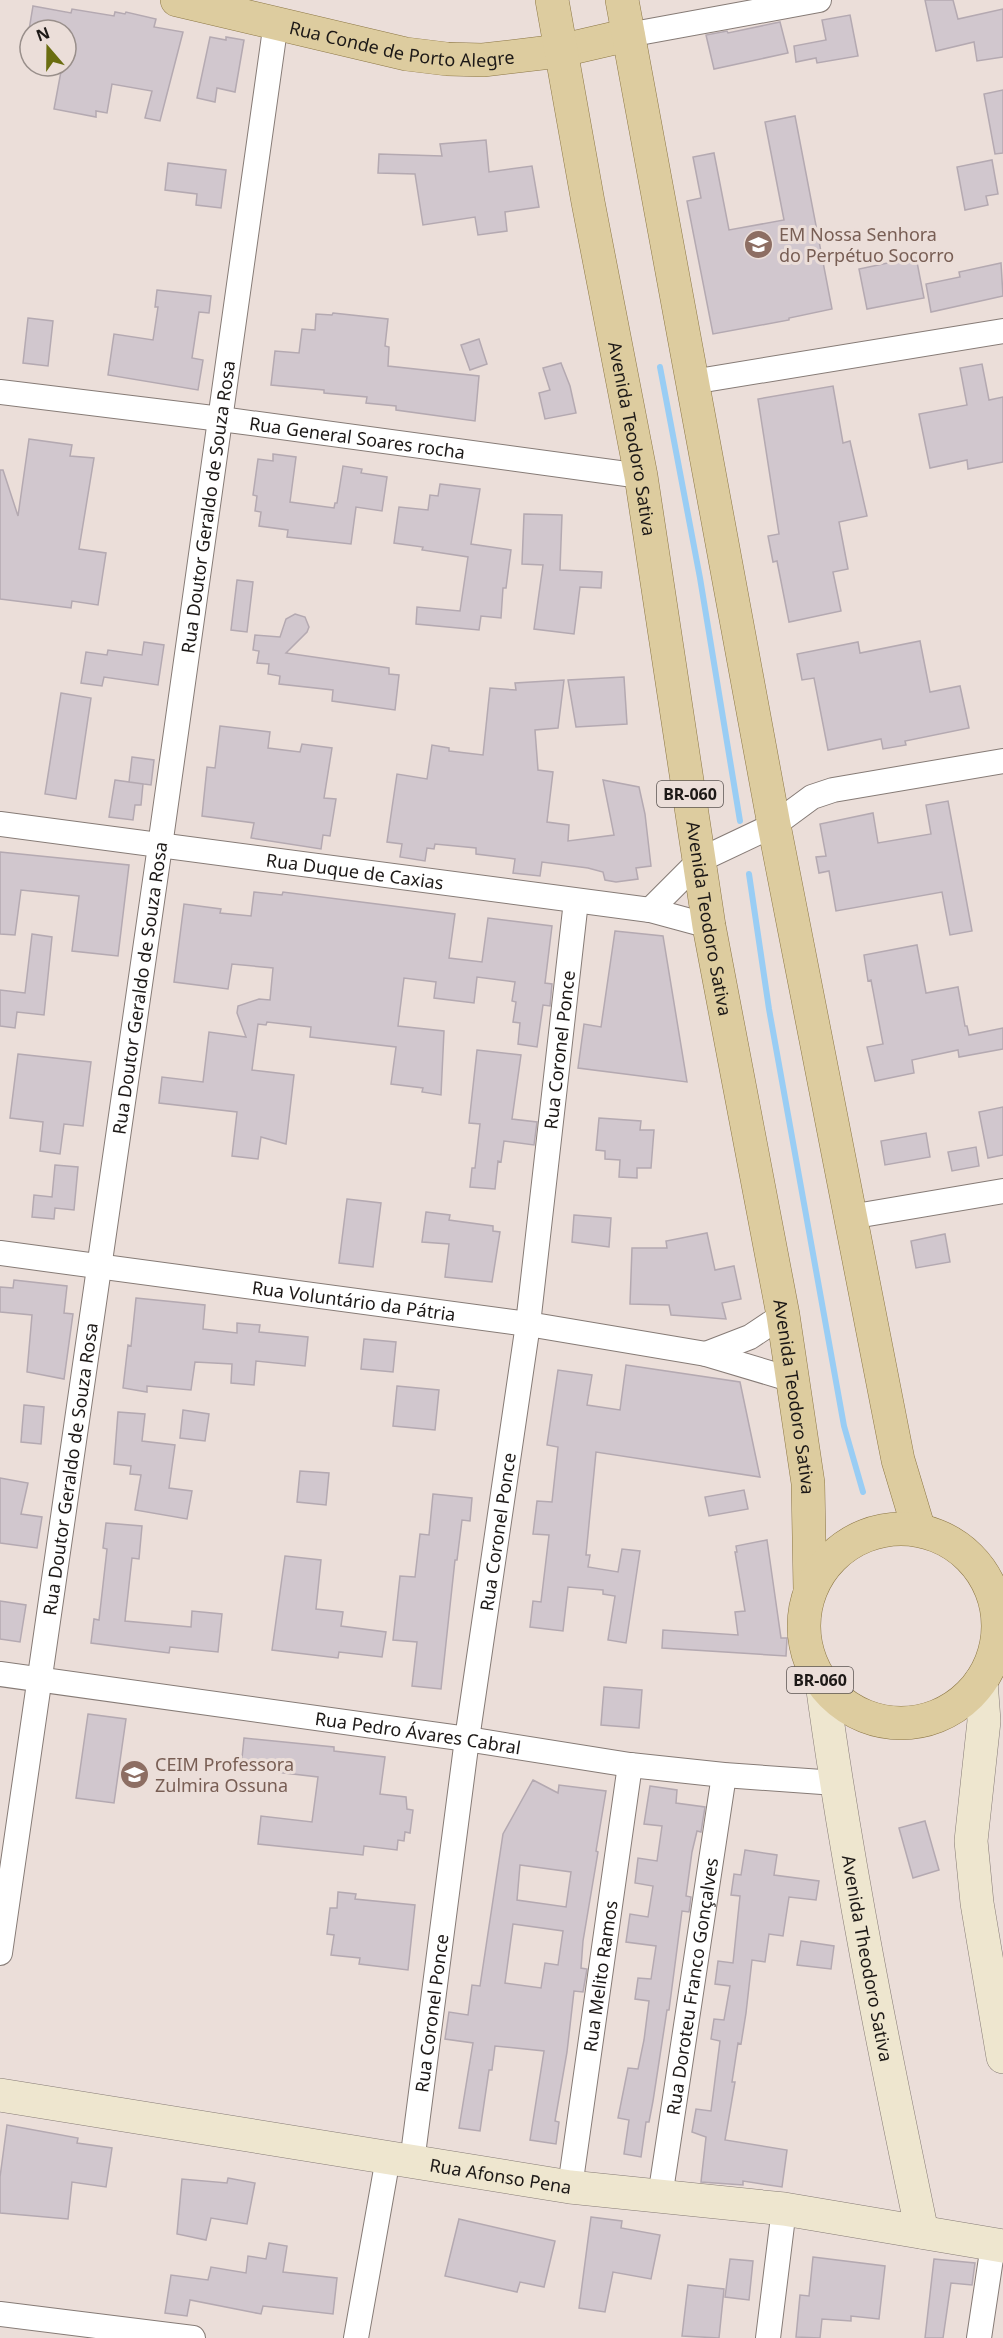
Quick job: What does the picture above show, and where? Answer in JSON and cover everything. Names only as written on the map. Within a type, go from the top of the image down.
[{"type":"main road","name":"Rua Conde de Porto Alegre","points":[[177,0],[406,54],[447,59],[483,60],[559,51],[628,35]]},
{"type":"main road","name":"Avenida Teodoro Sativa","points":[[552,0],[559,51],[641,476],[709,926],[783,1315],[808,1484],[810,1590]]},
{"type":"main road","points":[[622,0],[774,825],[898,1460],[930,1533]]},
{"type":"main road","name":"BR-060","points":[[930,1533],[964,1551],[983,1571],[994,1596],[999,1623],[990,1674],[963,1701],[940,1715],[915,1722],[888,1722],[863,1715],[840,1702],[822,1683],[810,1661],[804,1638],[804,1613],[810,1590],[823,1567],[842,1548],[865,1535],[891,1529],[930,1533],[1003,1555]]},
{"type":"street","points":[[628,35],[819,0]]},
{"type":"street","name":"Rua Doutor Geraldo de Souza Rosa","points":[[0,1953],[276,22]]},
{"type":"street","points":[[692,382],[1003,331]]},
{"type":"street","name":"Rua General Soares rocha","points":[[0,392],[221,419],[641,476]]},
{"type":"street","points":[[650,910],[700,861],[774,825],[812,797],[833,790],[1003,761]]},
{"type":"street","name":"Rua Duque de Caxias","points":[[0,824],[650,910],[709,926]]},
{"type":"street","name":"Rua Coronel Ponce","points":[[356,2338],[400,2160],[467,1739],[528,1324],[576,901]]},
{"type":"street","points":[[850,1217],[1003,1191]]},
{"type":"street","name":"Rua Voluntário da Pátria","points":[[0,1253],[528,1324],[706,1354],[793,1380]]},
{"type":"street","points":[[706,1354],[750,1336],[783,1315]]},
{"type":"street","name":"Rua Pedro Ávares Cabral","points":[[0,1674],[467,1739],[630,1765],[836,1783]]},
{"type":"street","points":[[990,1674],[971,1841],[977,1903],[1002,2043]]},
{"type":"street","name":"Avenida Theodoro Sativa","points":[[822,1683],[836,1783],[887,2065],[922,2232]]},
{"type":"street","name":"Rua Melito Ramos","points":[[570,2187],[630,1765]]},
{"type":"street","name":"Rua Doroteu Franco Gonçalves","points":[[660,2197],[724,1775]]},
{"type":"street","name":"Rua Afonso Pena","points":[[0,2095],[570,2187],[784,2210],[998,2246]]},
{"type":"street","points":[[768,2338],[784,2210]]},
{"type":"street","points":[[979,2338],[998,2246]]},
{"type":"street","points":[[0,2314],[193,2338]]},
{"type":"building","points":[[925,0],[953,0],[958,19],[1003,9],[1003,57],[977,61],[974,42],[936,51]]},
{"type":"building","points":[[33,6],[71,13],[72,9],[114,16],[115,12],[125,14],[126,12],[156,19],[154,27],[183,32],[160,121],[145,118],[152,91],[112,84],[107,113],[96,111],[96,117],[54,109],[60,78],[78,78],[78,18],[31,18]]},
{"type":"building","points":[[850,15],[858,56],[817,63],[816,58],[796,62],[794,46],[826,40],[822,20]]},
{"type":"building","points":[[780,22],[788,53],[714,69],[706,35],[727,31],[728,33]]},
{"type":"building","points":[[210,37],[244,40],[235,92],[217,88],[215,102],[197,98]]},
{"type":"building","points":[[1003,90],[1003,153],[995,154],[984,94]]},
{"type":"building","points":[[795,116],[832,309],[789,318],[789,320],[713,334],[687,201],[701,198],[693,157],[714,153],[729,230],[784,220],[765,122]]},
{"type":"building","points":[[486,140],[489,172],[532,166],[539,207],[505,212],[507,231],[478,235],[475,217],[423,225],[415,174],[378,173],[379,154],[442,156],[440,144]]},
{"type":"building","points":[[992,160],[998,194],[986,196],[988,205],[965,210],[957,167]]},
{"type":"building","points":[[168,163],[226,170],[221,208],[196,205],[197,194],[165,190]]},
{"type":"building","points":[[916,257],[924,298],[867,309],[859,269]]},
{"type":"building","points":[[1001,263],[1003,296],[931,312],[926,284],[960,277],[959,272]]},
{"type":"building","points":[[157,290],[211,296],[209,313],[199,312],[192,358],[203,360],[198,390],[108,375],[114,334],[153,340],[158,307],[155,307]]},
{"type":"building","points":[[333,313],[388,319],[385,346],[389,347],[388,366],[479,376],[475,421],[396,410],[396,406],[366,403],[367,397],[271,385],[275,351],[299,353],[302,329],[315,330],[316,314],[332,315]]},
{"type":"building","points":[[28,318],[53,321],[48,366],[23,363]]},
{"type":"building","points":[[479,339],[487,364],[470,370],[461,345]]},
{"type":"building","points":[[561,363],[570,386],[576,413],[545,419],[539,393],[550,390],[543,368]]},
{"type":"building","points":[[982,364],[989,400],[1003,397],[1003,462],[968,469],[967,460],[930,468],[919,414],[967,405],[960,368]]},
{"type":"building","points":[[833,386],[843,443],[850,441],[867,516],[839,522],[848,569],[833,572],[841,611],[789,622],[777,561],[773,562],[768,536],[779,534],[758,399]]},
{"type":"building","points":[[29,439],[72,445],[70,456],[94,458],[79,549],[106,553],[98,605],[72,601],[71,608],[0,599],[0,470],[3,470],[18,516]]},
{"type":"building","points":[[273,454],[296,457],[290,502],[334,508],[337,503],[343,466],[362,469],[361,473],[387,477],[382,511],[356,507],[351,544],[287,537],[288,530],[259,526],[261,512],[255,511],[257,496],[253,495],[258,459],[273,461]]},
{"type":"building","points":[[440,484],[480,489],[471,544],[511,550],[506,588],[503,588],[501,618],[481,616],[479,630],[416,624],[417,607],[460,611],[468,557],[394,543],[399,507],[428,510],[430,495],[438,496]]},
{"type":"building","points":[[524,514],[562,515],[560,570],[602,572],[601,588],[580,587],[574,634],[534,629],[543,565],[522,564]]},
{"type":"building","points":[[237,580],[253,582],[247,632],[231,630]]},
{"type":"building","points":[[295,614],[305,617],[309,627],[307,632],[286,653],[389,668],[389,674],[399,675],[395,710],[332,701],[333,690],[279,684],[280,676],[268,674],[269,664],[257,663],[259,651],[253,650],[255,635],[280,637],[286,619]]},
{"type":"building","points":[[920,641],[930,692],[960,686],[969,728],[905,741],[906,745],[883,749],[881,739],[828,750],[814,678],[802,680],[797,654],[858,642],[860,653]]},
{"type":"building","points":[[144,642],[164,645],[158,685],[104,677],[102,686],[81,683],[86,652],[107,655],[108,650],[142,655]]},
{"type":"building","points":[[624,677],[627,724],[576,727],[568,680]]},
{"type":"building","points":[[564,680],[558,728],[535,730],[538,770],[553,772],[547,822],[569,825],[568,841],[614,835],[603,780],[639,787],[645,814],[651,866],[636,868],[638,879],[616,882],[605,880],[603,872],[542,862],[540,876],[513,873],[515,859],[476,854],[476,848],[435,844],[434,849],[427,848],[425,861],[400,857],[402,844],[387,842],[397,774],[427,779],[432,745],[449,748],[449,751],[483,755],[490,688],[516,690],[515,683]]},
{"type":"building","points":[[61,693],[91,698],[76,799],[45,794]]},
{"type":"building","points":[[220,726],[270,732],[268,748],[300,752],[302,744],[332,748],[324,798],[336,799],[330,836],[323,835],[321,849],[251,838],[254,823],[202,816],[207,767],[215,768]]},
{"type":"building","points":[[132,757],[154,760],[151,785],[129,782]]},
{"type":"building","points":[[115,780],[143,784],[141,805],[135,805],[133,820],[109,817]]},
{"type":"building","points":[[948,801],[972,931],[950,935],[942,892],[836,911],[829,871],[819,873],[816,857],[826,856],[820,824],[873,813],[878,843],[931,834],[926,805]]},
{"type":"building","points":[[0,852],[129,865],[118,956],[72,951],[79,896],[21,890],[15,935],[0,934]]},
{"type":"building","points":[[254,892],[282,895],[283,892],[455,914],[449,958],[482,962],[488,918],[552,926],[545,983],[552,984],[550,1006],[543,1005],[537,1047],[518,1044],[520,1023],[513,1022],[516,1002],[512,1001],[515,982],[477,977],[474,1003],[434,998],[436,982],[404,978],[398,1026],[444,1031],[441,1095],[422,1092],[423,1088],[391,1084],[396,1047],[310,1037],[311,1027],[267,1022],[266,1025],[258,1024],[252,1070],[294,1075],[286,1144],[261,1137],[258,1159],[232,1156],[237,1112],[159,1103],[162,1077],[203,1082],[209,1032],[246,1037],[237,1013],[238,1006],[259,999],[270,1000],[273,968],[232,964],[228,989],[174,982],[184,904],[221,909],[220,913],[251,916]]},
{"type":"building","points":[[615,931],[663,936],[687,1082],[578,1068],[584,1024],[601,1027]]},
{"type":"building","points":[[32,934],[52,937],[44,1015],[17,1012],[15,1028],[0,1026],[0,990],[25,993]]},
{"type":"building","points":[[917,945],[926,993],[958,987],[965,1026],[967,1026],[969,1035],[1003,1028],[1003,1049],[959,1057],[958,1050],[912,1060],[914,1073],[875,1081],[867,1047],[883,1044],[864,955]]},
{"type":"building","points":[[477,1050],[521,1055],[512,1119],[537,1122],[534,1145],[504,1141],[501,1162],[498,1161],[495,1189],[470,1187],[472,1168],[475,1168],[480,1124],[469,1123]]},
{"type":"building","points":[[18,1054],[91,1062],[83,1126],[64,1124],[60,1154],[40,1151],[43,1122],[10,1118]]},
{"type":"building","points":[[1003,1107],[1003,1155],[988,1158],[979,1112]]},
{"type":"building","points":[[599,1118],[641,1121],[640,1130],[654,1130],[651,1168],[637,1168],[637,1178],[619,1177],[620,1160],[605,1159],[605,1151],[596,1150]]},
{"type":"building","points":[[926,1133],[930,1157],[885,1165],[881,1141]]},
{"type":"building","points":[[976,1147],[979,1166],[952,1171],[948,1152]]},
{"type":"building","points":[[55,1165],[78,1167],[74,1210],[55,1208],[54,1219],[32,1217],[34,1195],[52,1197]]},
{"type":"building","points":[[347,1199],[381,1203],[373,1267],[339,1263]]},
{"type":"building","points":[[426,1212],[450,1215],[449,1220],[493,1226],[493,1231],[500,1232],[492,1282],[445,1277],[449,1244],[422,1242]]},
{"type":"building","points":[[574,1215],[611,1218],[609,1247],[572,1242]]},
{"type":"building","points":[[707,1233],[715,1270],[734,1266],[741,1299],[722,1303],[726,1319],[671,1315],[669,1305],[630,1304],[632,1248],[667,1248],[666,1241]]},
{"type":"building","points":[[945,1234],[950,1262],[916,1268],[911,1241]]},
{"type":"building","points":[[14,1280],[67,1286],[64,1313],[73,1314],[64,1379],[27,1372],[32,1315],[0,1312],[0,1287],[13,1288]]},
{"type":"building","points":[[136,1298],[205,1305],[203,1329],[237,1333],[237,1323],[260,1325],[259,1332],[308,1337],[305,1366],[256,1361],[254,1385],[231,1383],[232,1364],[195,1362],[191,1390],[147,1386],[147,1392],[123,1388],[128,1345],[131,1346]]},
{"type":"building","points":[[364,1339],[396,1342],[393,1372],[361,1369]]},
{"type":"building","points":[[626,1365],[740,1382],[760,1477],[596,1452],[586,1555],[590,1555],[588,1567],[618,1572],[622,1549],[640,1551],[626,1643],[608,1640],[615,1596],[603,1594],[603,1590],[568,1587],[563,1631],[530,1627],[533,1601],[541,1602],[549,1535],[533,1534],[537,1501],[552,1502],[558,1447],[547,1445],[558,1370],[592,1375],[587,1405],[620,1410]]},
{"type":"building","points":[[397,1386],[439,1390],[435,1430],[393,1426]]},
{"type":"building","points":[[24,1405],[44,1407],[41,1444],[21,1442]]},
{"type":"building","points":[[183,1410],[209,1414],[205,1441],[180,1438]]},
{"type":"building","points":[[118,1412],[145,1414],[142,1441],[175,1445],[169,1488],[192,1491],[187,1519],[135,1510],[141,1475],[130,1474],[131,1466],[114,1464]]},
{"type":"building","points":[[300,1471],[329,1473],[326,1505],[297,1502]]},
{"type":"building","points":[[0,1478],[28,1483],[21,1514],[42,1517],[37,1548],[0,1543]]},
{"type":"building","points":[[744,1490],[748,1509],[709,1516],[705,1497]]},
{"type":"building","points":[[433,1494],[472,1498],[470,1521],[462,1520],[457,1560],[455,1560],[441,1689],[412,1686],[417,1642],[393,1640],[400,1576],[415,1577],[420,1534],[429,1535]]},
{"type":"building","points":[[106,1523],[142,1526],[139,1559],[132,1558],[125,1621],[191,1627],[192,1611],[222,1614],[218,1652],[170,1647],[169,1653],[91,1643],[94,1619],[99,1620],[107,1549],[103,1548]]},
{"type":"building","points":[[767,1540],[781,1638],[787,1638],[786,1656],[662,1648],[663,1630],[738,1635],[735,1612],[745,1611],[735,1552],[737,1552],[736,1546]]},
{"type":"building","points":[[285,1556],[321,1560],[316,1609],[343,1612],[341,1626],[386,1632],[382,1657],[339,1652],[338,1658],[272,1650]]},
{"type":"building","points":[[0,1601],[26,1605],[20,1642],[0,1639]]},
{"type":"building","points":[[604,1687],[642,1690],[639,1728],[601,1725]]},
{"type":"building","points":[[88,1714],[126,1719],[114,1803],[76,1798]]},
{"type":"building","points":[[244,1738],[334,1747],[334,1751],[385,1757],[380,1794],[406,1797],[407,1809],[413,1810],[410,1833],[405,1832],[404,1841],[398,1840],[397,1850],[364,1846],[363,1855],[258,1844],[261,1816],[312,1822],[318,1777],[241,1768]]},
{"type":"building","points":[[533,1780],[558,1793],[559,1785],[606,1791],[583,1941],[581,1968],[587,1969],[583,1992],[574,1991],[567,2052],[555,2121],[559,2122],[556,2144],[530,2140],[544,2051],[495,2046],[480,2131],[459,2128],[473,2043],[445,2039],[449,2012],[468,2015],[472,1985],[480,1986],[503,1834]],"holes":[[[520,1865],[571,1872],[566,1907],[517,1900]],[[513,1924],[563,1931],[558,1965],[545,1963],[541,1988],[505,1983]]]},
{"type":"building","points":[[650,1786],[677,1790],[676,1803],[705,1807],[701,1832],[697,1831],[692,1852],[686,1896],[691,1897],[689,1912],[682,1911],[669,2010],[667,2010],[653,2101],[649,2122],[646,2122],[641,2157],[624,2154],[629,2120],[618,2118],[628,2068],[638,2069],[644,2040],[649,2001],[635,1999],[638,1978],[651,1979],[656,1946],[626,1942],[630,1914],[648,1917],[653,1886],[635,1883],[638,1858],[657,1861],[662,1826],[644,1824]]},
{"type":"building","points":[[925,1821],[939,1870],[913,1878],[899,1828]]},
{"type":"building","points":[[745,1850],[777,1855],[774,1875],[819,1881],[816,1900],[789,1897],[783,1936],[769,1934],[765,1962],[752,1960],[741,2044],[738,2043],[732,2082],[735,2082],[725,2140],[787,2150],[782,2187],[743,2181],[743,2185],[701,2182],[706,2137],[692,2132],[696,2109],[711,2111],[720,2041],[711,2039],[714,2019],[724,2020],[730,1986],[715,1984],[718,1961],[733,1963],[740,1896],[731,1895],[734,1874],[741,1875]]},
{"type":"building","points":[[338,1892],[356,1894],[355,1899],[415,1905],[408,1970],[359,1964],[360,1958],[331,1955],[334,1935],[327,1934],[330,1908],[337,1908]]},
{"type":"building","points":[[801,1941],[834,1946],[831,1969],[797,1965]]},
{"type":"building","points":[[7,2125],[78,2138],[77,2143],[112,2148],[106,2187],[72,2182],[68,2219],[0,2213],[0,2177]]},
{"type":"building","points":[[228,2178],[255,2183],[247,2224],[211,2218],[206,2240],[177,2234],[182,2179],[227,2183]]},
{"type":"building","points":[[591,2217],[622,2221],[621,2228],[660,2235],[651,2279],[613,2272],[605,2312],[579,2308]]},
{"type":"building","points":[[459,2219],[555,2241],[544,2287],[520,2282],[517,2292],[445,2276]]},
{"type":"building","points":[[269,2243],[287,2246],[283,2272],[337,2278],[333,2314],[263,2306],[261,2314],[190,2300],[187,2316],[165,2313],[171,2275],[208,2280],[211,2267],[246,2273],[248,2256],[266,2259]]},
{"type":"building","points":[[813,2257],[885,2266],[879,2319],[851,2316],[851,2321],[822,2319],[820,2338],[796,2337],[800,2295],[809,2296]]},
{"type":"building","points":[[730,2259],[753,2261],[749,2300],[725,2297]]},
{"type":"building","points":[[934,2259],[975,2263],[972,2285],[951,2283],[943,2338],[925,2338]]},
{"type":"building","points":[[688,2285],[724,2289],[719,2338],[682,2336]]},
{"type":"waterway","points":[[660,367],[700,578],[740,821]]},
{"type":"waterway","points":[[749,874],[769,1009],[844,1426],[863,1492]]},
{"type":"place","name":"EM Nossa Senhora do Perpétuo Socorro","points":[[758,244]]},
{"type":"place","name":"CEIM Professora Zulmira Ossuna","points":[[134,1774]]}]
